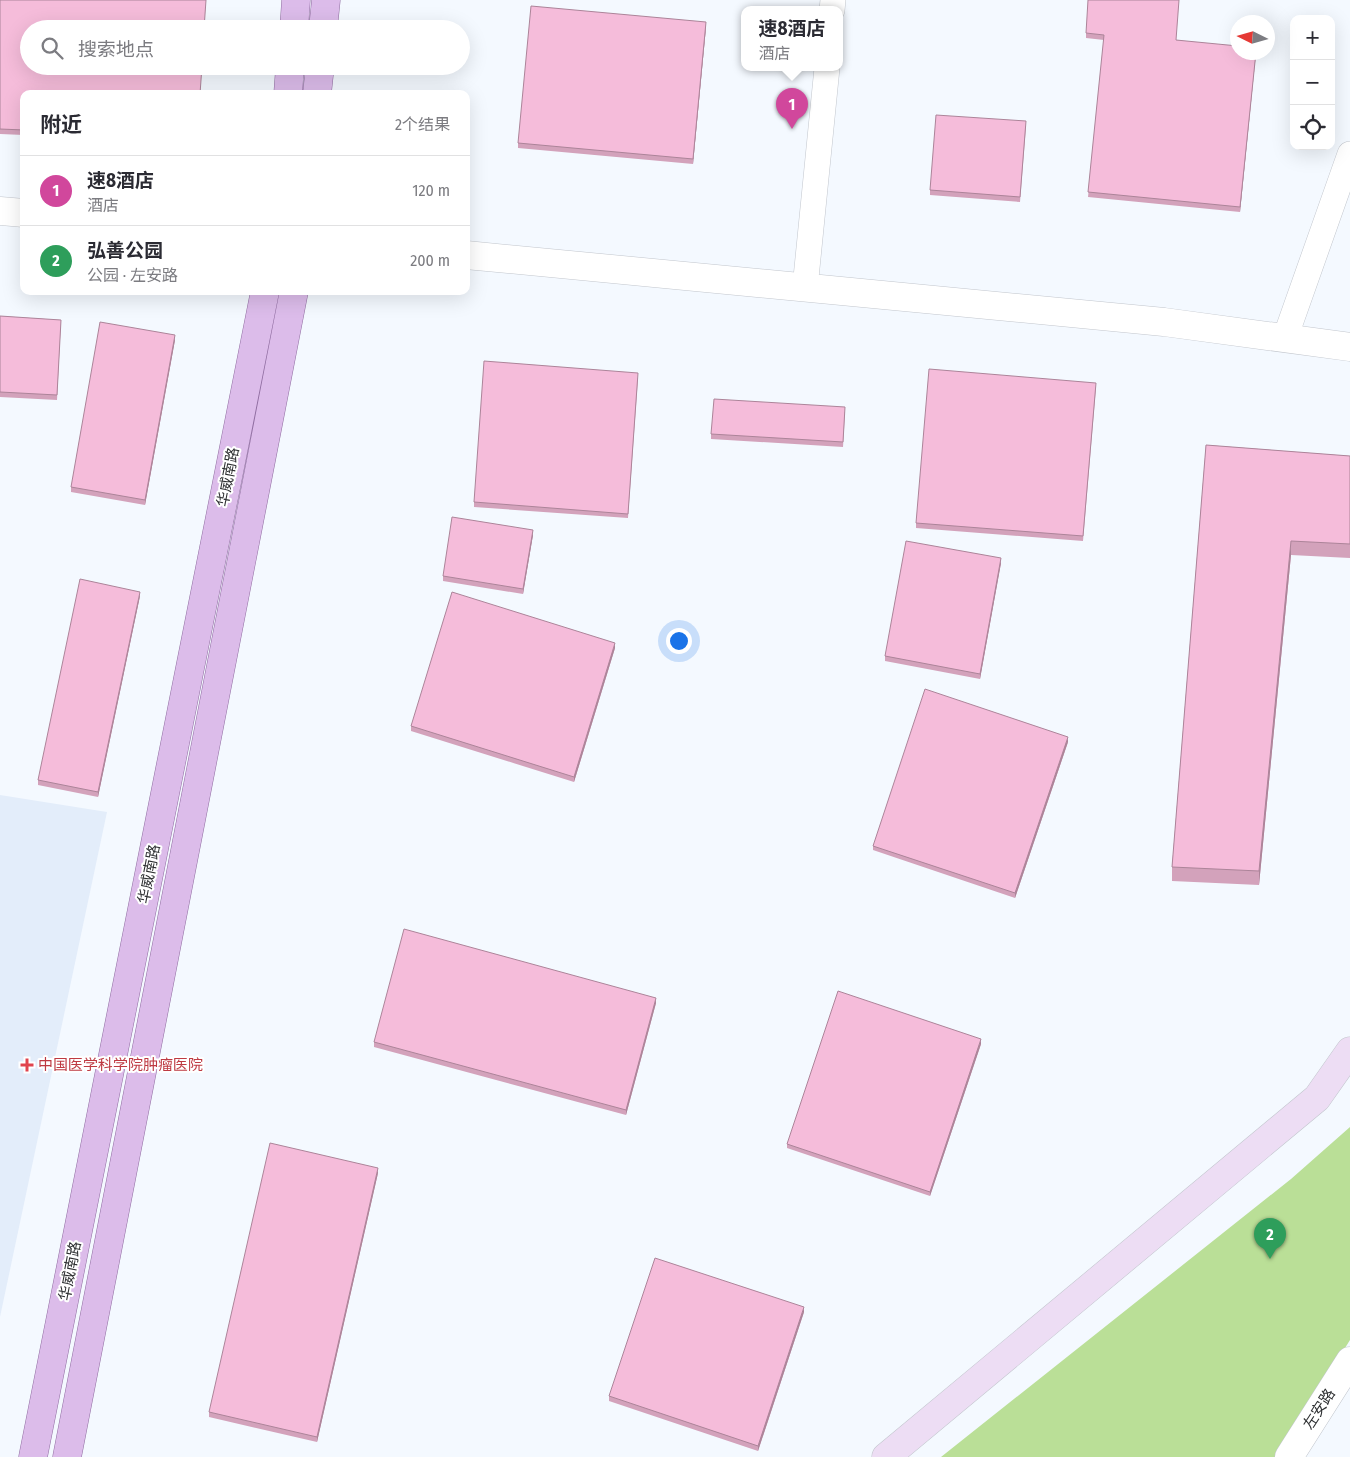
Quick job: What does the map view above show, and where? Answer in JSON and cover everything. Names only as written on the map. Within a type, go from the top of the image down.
[{"type":"main road","points":[[295,20],[296,0]]},
{"type":"main road","points":[[325,20],[326,0]]},
{"type":"main road","points":[[288,90],[289,75]]},
{"type":"main road","points":[[317,90],[319,75]]},
{"type":"main road","name":"华威南路","points":[[33,1457],[264,295]]},
{"type":"main road","name":"华威南路","points":[[67,1457],[293,295]]},
{"type":"main road","points":[[886,1457],[1317,1098],[1350,1051]]},
{"type":"street","points":[[805,288],[827,71]]},
{"type":"street","points":[[1284,338],[1350,154]]},
{"type":"street","points":[[0,211],[20,213]]},
{"type":"street","points":[[470,256],[1164,322],[1350,347]]},
{"type":"street","name":"左安路","points":[[1289,1457],[1350,1361]]},
{"type":"shaded area","name":"中国医学科学院肿瘤医院","points":[[0,795],[107,812],[0,1317]]},
{"type":"green space","points":[[1350,1127],[1350,1340],[1277,1457],[941,1457],[1291,1179]]},
{"type":"building","points":[[0,0],[206,0],[205,20],[20,20],[20,75],[201,75],[200,90],[20,90],[20,130],[0,129]]},
{"type":"building","points":[[1088,0],[1179,0],[1176,40],[1230,45],[1230,60],[1255,60],[1240,207],[1088,192],[1104,35],[1086,33]]},
{"type":"building","points":[[531,6],[706,22],[693,159],[518,143]]},
{"type":"building","points":[[936,115],[1026,121],[1020,197],[930,190]]},
{"type":"building","points":[[0,316],[61,320],[57,395],[0,392]]},
{"type":"building","points":[[100,322],[175,335],[145,500],[71,487]]},
{"type":"building","points":[[484,361],[638,373],[628,514],[474,502]]},
{"type":"building","points":[[929,369],[1096,383],[1083,536],[916,523]]},
{"type":"building","points":[[714,399],[845,407],[843,442],[711,434]]},
{"type":"building","points":[[1206,445],[1350,456],[1350,544],[1291,541],[1259,871],[1172,867]]},
{"type":"building","points":[[452,517],[533,530],[523,589],[443,576]]},
{"type":"building","points":[[906,541],[1001,558],[980,674],[885,656]]},
{"type":"building","points":[[80,579],[140,592],[98,792],[38,780]]},
{"type":"building","points":[[452,592],[615,643],[574,777],[411,726]]},
{"type":"building","points":[[925,689],[1068,737],[1015,893],[873,846]]},
{"type":"building","points":[[404,929],[656,998],[626,1110],[374,1042]]},
{"type":"building","points":[[838,991],[981,1039],[930,1192],[787,1144]]},
{"type":"building","points":[[270,1143],[378,1168],[317,1437],[209,1412]]},
{"type":"building","points":[[655,1258],[804,1307],[758,1446],[609,1396]]},
{"type":"place","name":"速8酒店","points":[[792,129]]},
{"type":"place","name":"中国医学科学院肿瘤医院","points":[[27,1065]]},
{"type":"place","name":"弘善公园","points":[[1270,1259]]}]
